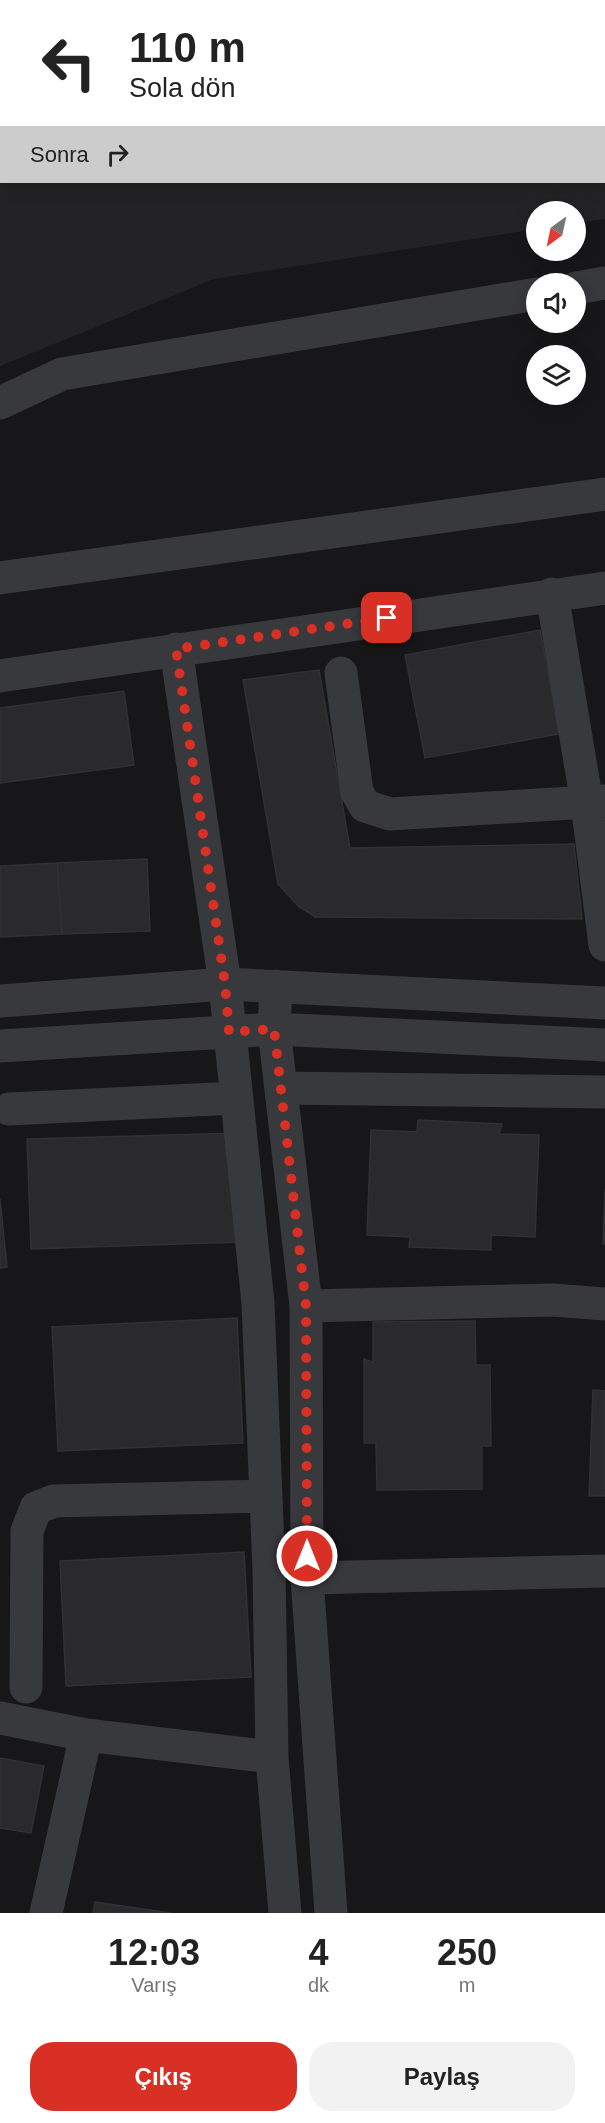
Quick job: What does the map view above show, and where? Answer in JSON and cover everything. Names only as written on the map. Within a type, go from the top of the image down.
[{"type":"street","points":[[586,286],[605,283]]},
{"type":"street","points":[[0,403],[62,374],[526,296]]},
{"type":"street","points":[[0,578],[605,494]]},
{"type":"street","points":[[0,676],[605,588]]},
{"type":"street","points":[[552,594],[596,802],[605,945]]},
{"type":"street","points":[[176,649],[225,984],[258,1303],[266,1496],[272,1757],[285,1913]]},
{"type":"street","points":[[341,672],[357,792],[365,806],[390,814],[596,802]]},
{"type":"street","points":[[0,1001],[225,984],[605,1003]]},
{"type":"street","points":[[276,986],[274,1029],[306,1306],[307,1578],[331,1913]]},
{"type":"street","points":[[0,1046],[274,1029],[605,1045]]},
{"type":"street","points":[[281,1088],[605,1092]]},
{"type":"street","points":[[9,1108],[236,1098]]},
{"type":"street","points":[[306,1306],[553,1300],[605,1305]]},
{"type":"street","points":[[26,1686],[27,1531],[36,1508],[54,1501],[266,1496]]},
{"type":"street","points":[[307,1578],[605,1571]]},
{"type":"street","points":[[0,1718],[86,1735],[272,1757]]},
{"type":"street","points":[[46,1913],[86,1735]]},
{"type":"shaded area","points":[[0,183],[605,183],[605,219],[586,222],[586,201],[526,201],[526,231],[214,279],[0,366]]},
{"type":"building","points":[[540,630],[559,734],[425,758],[405,655]]},
{"type":"building","points":[[319,670],[350,848],[574,844],[582,919],[315,917],[298,906],[278,884],[243,680]]},
{"type":"building","points":[[124,691],[134,765],[0,783],[0,708]]},
{"type":"building","points":[[147,859],[150,931],[62,934],[57,863]]},
{"type":"building","points":[[57,863],[62,934],[0,937],[0,866]]},
{"type":"building","points":[[418,1120],[502,1124],[499,1134],[539,1135],[535,1237],[491,1235],[491,1250],[409,1247],[410,1237],[367,1235],[371,1130],[417,1132]]},
{"type":"building","points":[[239,1133],[242,1242],[31,1249],[27,1139]]},
{"type":"building","points":[[605,1189],[605,1244],[603,1244]]},
{"type":"building","points":[[0,1199],[7,1267],[0,1268]]},
{"type":"building","points":[[237,1318],[243,1443],[58,1451],[52,1327]]},
{"type":"building","points":[[475,1321],[476,1365],[490,1365],[491,1446],[482,1446],[482,1489],[377,1490],[376,1443],[364,1443],[364,1359],[373,1362],[373,1322]]},
{"type":"building","points":[[593,1390],[605,1391],[605,1496],[589,1496]]},
{"type":"building","points":[[244,1552],[251,1677],[66,1686],[60,1561]]},
{"type":"building","points":[[0,1758],[44,1766],[31,1833],[0,1828]]},
{"type":"building","points":[[95,1902],[171,1913],[93,1913]]},
{"type":"route","points":[[307,1556],[306,1306],[274,1029],[229,1032],[225,984],[176,649],[387,618]]}]
